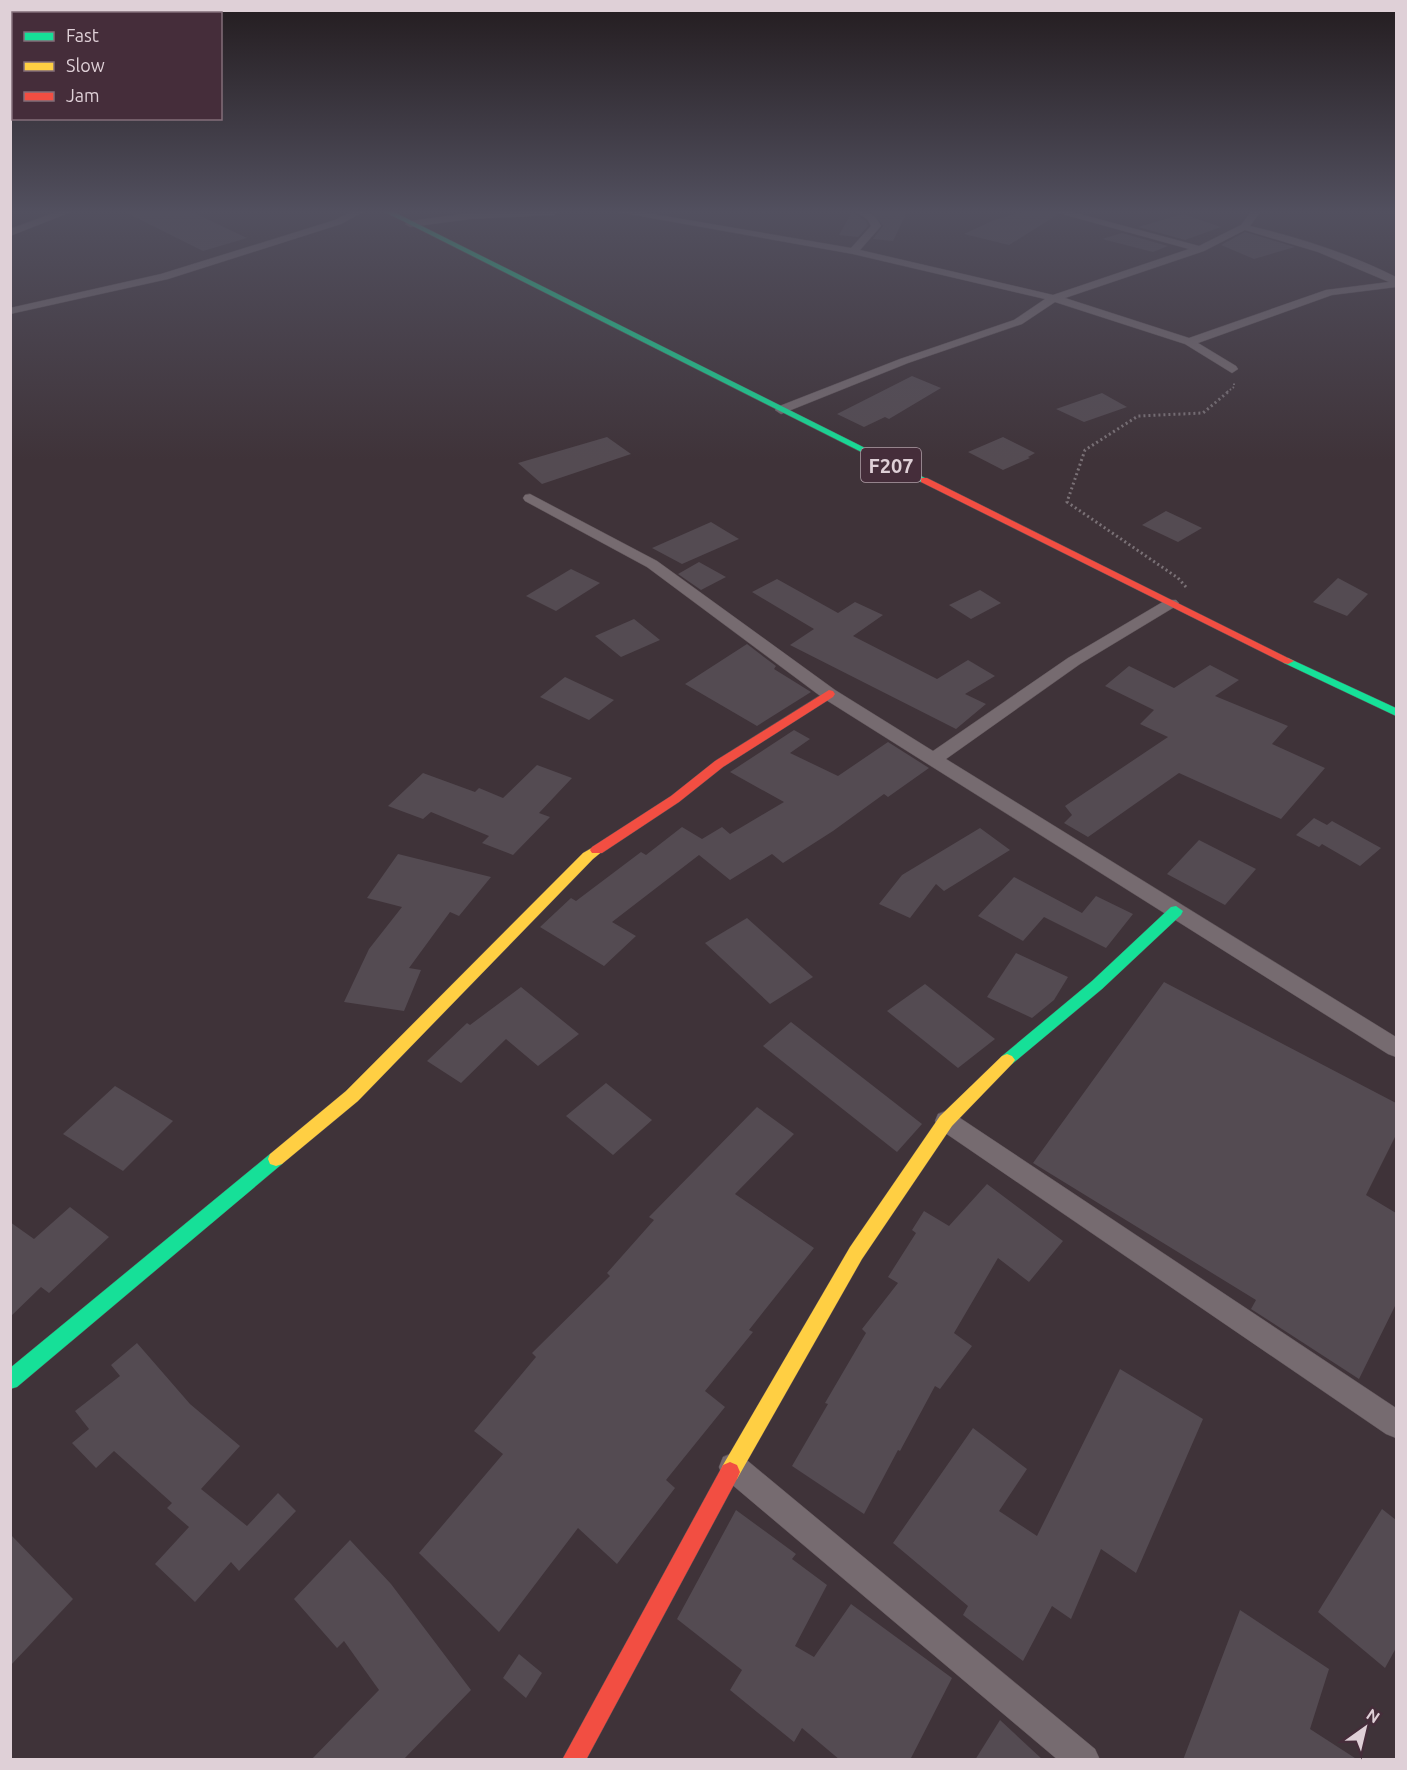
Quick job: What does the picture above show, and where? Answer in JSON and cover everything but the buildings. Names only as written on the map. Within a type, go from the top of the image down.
[{"type":"main road","name":"F207","points":[[551,295],[1171,603],[1396,712]]},
{"type":"main road","points":[[10,1380],[352,1096],[588,856],[675,799],[719,764],[829,694]]},
{"type":"main road","points":[[573,1760],[733,1467],[856,1253],[946,1121],[1011,1056],[1097,985],[1176,911]]},
{"type":"street","points":[[10,311],[84,295]]},
{"type":"street","points":[[1040,295],[1190,342],[1232,369]]},
{"type":"street","points":[[781,410],[904,361],[1018,322],[1054,298],[1063,295]]},
{"type":"street","points":[[1190,342],[1323,295]]},
{"type":"street","points":[[530,498],[652,564],[829,694],[935,758],[1396,1048]]},
{"type":"street","points":[[935,758],[1074,661],[1171,603]]},
{"type":"street","points":[[946,1121],[1396,1424]]},
{"type":"street","points":[[733,1467],[1084,1760]]},
{"type":"path","points":[[1192,592],[1178,578],[1067,502],[1085,450],[1138,416],[1203,413],[1234,387],[1235,372],[1232,369]]},
{"type":"traffic: fast","points":[[553,295],[924,480]]},
{"type":"traffic: fast","points":[[1288,661],[1396,712]]},
{"type":"traffic: fast","points":[[1007,1060],[1097,985],[1176,911]]},
{"type":"traffic: fast","points":[[10,1380],[276,1159]]},
{"type":"traffic: slow","points":[[276,1159],[352,1096],[588,856],[597,850]]},
{"type":"traffic: slow","points":[[730,1472],[856,1253],[946,1121],[1007,1060]]},
{"type":"traffic: jam","points":[[924,480],[1288,661]]},
{"type":"traffic: jam","points":[[597,850],[675,799],[719,764],[829,694]]},
{"type":"traffic: jam","points":[[573,1760],[730,1472]]}]
